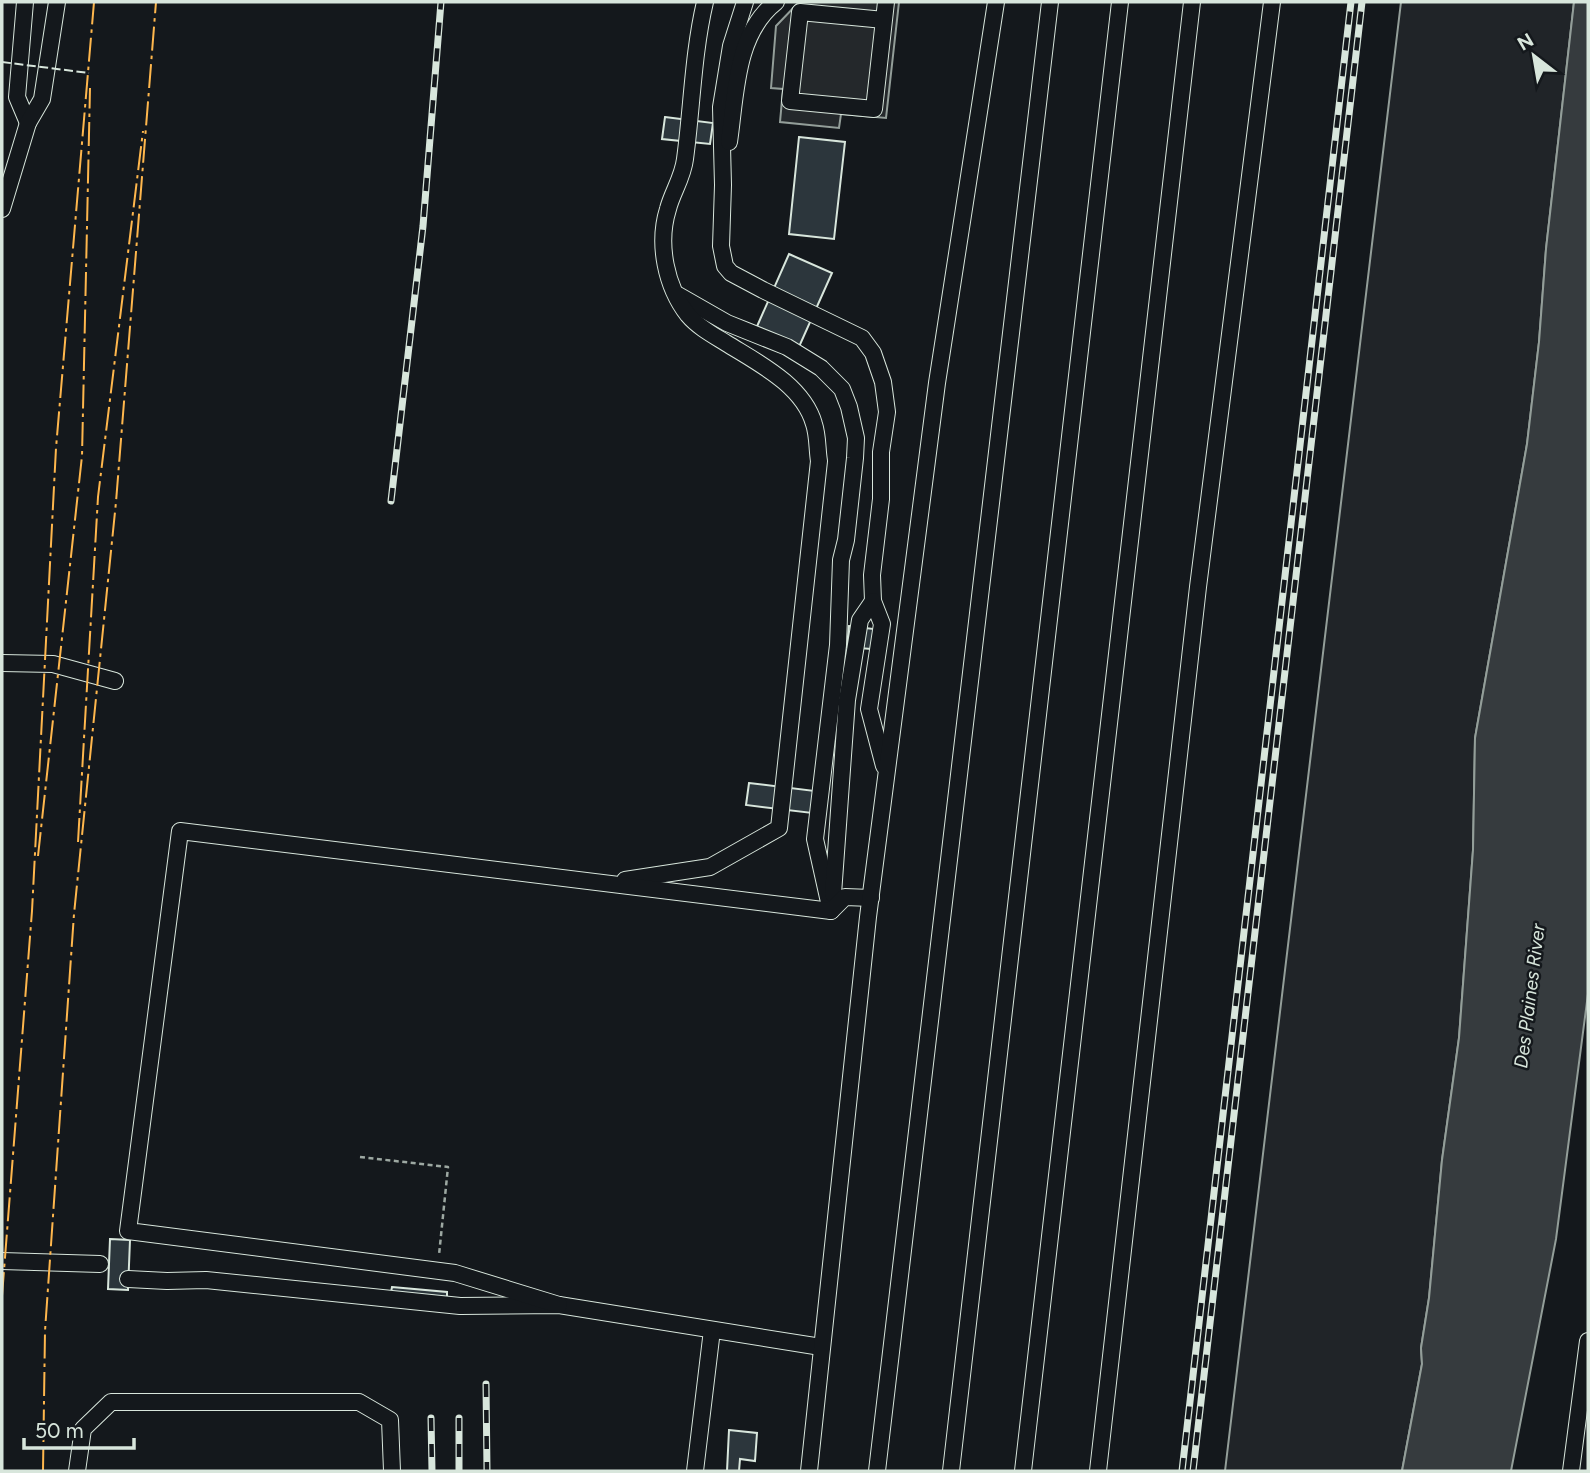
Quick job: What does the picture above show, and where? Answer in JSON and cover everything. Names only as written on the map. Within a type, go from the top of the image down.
[{"type":"lane","points":[[25,2],[17,97],[28,123]]},
{"type":"lane","points":[[2,209],[28,123],[41,99],[57,2]]},
{"type":"lane","points":[[691,2],[701,18]]},
{"type":"lane","points":[[604,883],[710,867],[779,828],[819,461],[814,423],[800,398],[778,376],[703,328],[689,316],[667,273],[664,248],[667,212],[685,163],[690,104],[705,2]]},
{"type":"lane","points":[[745,2],[731,46],[721,107],[721,246],[725,266],[731,273],[862,338],[873,354],[883,382],[887,412],[880,452],[881,499],[872,575],[873,601],[882,624],[869,709],[887,775]]},
{"type":"lane","points":[[723,185],[741,59],[753,31],[776,2]]},
{"type":"lane","points":[[884,20],[800,12],[790,101],[874,109],[884,20],[886,2]]},
{"type":"lane","points":[[809,1471],[871,898],[937,383],[996,2]]},
{"type":"lane","points":[[877,1471],[1050,2]]},
{"type":"lane","points":[[951,1471],[1120,2]]},
{"type":"lane","points":[[1023,1471],[1192,2]]},
{"type":"lane","points":[[1098,1471],[1199,573],[1272,2]]},
{"type":"lane","points":[[675,293],[727,323],[786,347],[821,368],[842,389],[849,407],[856,438],[855,458],[846,540],[841,561],[838,645],[815,839],[831,911]]},
{"type":"lane","points":[[831,911],[847,700],[860,620],[873,601]]},
{"type":"lane","points":[[2,663],[53,664],[116,681]]},
{"type":"lane","points":[[821,1347],[559,1305],[455,1272],[128,1230],[180,831],[831,911]]},
{"type":"lane","points":[[831,911],[845,897],[871,898]]},
{"type":"lane","points":[[2,1261],[100,1264]]},
{"type":"lane","points":[[128,1279],[167,1282],[205,1280],[460,1306],[559,1305]]},
{"type":"lane","points":[[695,1471],[712,1330]]},
{"type":"lane","points":[[1571,1471],[1588,1340]]},
{"type":"lane","points":[[76,1471],[83,1429],[111,1402],[359,1402],[390,1420],[392,1471]]},
{"type":"path","points":[[360,1157],[448,1167],[438,1253],[444,1271]]},
{"type":"shaded area","points":[[799,2],[899,2],[886,118],[841,114],[839,128],[780,122],[783,89],[771,88],[776,26]]},
{"type":"shaded area","points":[[1401,2],[1574,2],[1527,444],[1475,738],[1473,850],[1459,1038],[1442,1160],[1429,1298],[1421,1348],[1422,1364],[1402,1471],[1225,1471]]},
{"type":"water","name":"Des Plaines River","points":[[1574,2],[1588,2],[1588,994],[1556,1239],[1511,1471],[1402,1471],[1422,1364],[1421,1348],[1429,1298],[1442,1160],[1459,1038],[1473,850],[1475,738],[1527,444]]},
{"type":"building","points":[[665,117],[713,123],[710,144],[662,139]]},
{"type":"building","points":[[799,137],[845,142],[834,239],[789,234]]},
{"type":"building","points":[[789,254],[832,273],[794,358],[751,340]]},
{"type":"building","points":[[849,626],[874,629],[871,649],[847,647]]},
{"type":"building","points":[[749,783],[815,791],[812,813],[746,805]]},
{"type":"building","points":[[110,1239],[130,1240],[128,1290],[108,1289]]},
{"type":"building","points":[[392,1287],[447,1292],[447,1297],[391,1292]]},
{"type":"building","points":[[729,1430],[757,1433],[755,1461],[740,1459],[739,1471],[727,1471]]},
{"type":"railway","points":[[391,501],[423,226],[441,2]]},
{"type":"railway","points":[[1182,1471],[1351,2]]},
{"type":"railway","points":[[1193,1471],[1362,2]]},
{"type":"railway","points":[[486,1384],[487,1471]]},
{"type":"railway","points":[[431,1418],[432,1471]]},
{"type":"railway","points":[[459,1418],[459,1471]]},
{"type":"fence","points":[[2,62],[89,73]]},
{"type":"power","points":[[2,1296],[32,911],[56,448],[94,2]]},
{"type":"power","points":[[43,1471],[45,1331],[74,914],[116,502],[156,2]]},
{"type":"power","points":[[38,856],[82,456],[90,88]]},
{"type":"power","points":[[78,842],[98,497],[143,131]]}]
